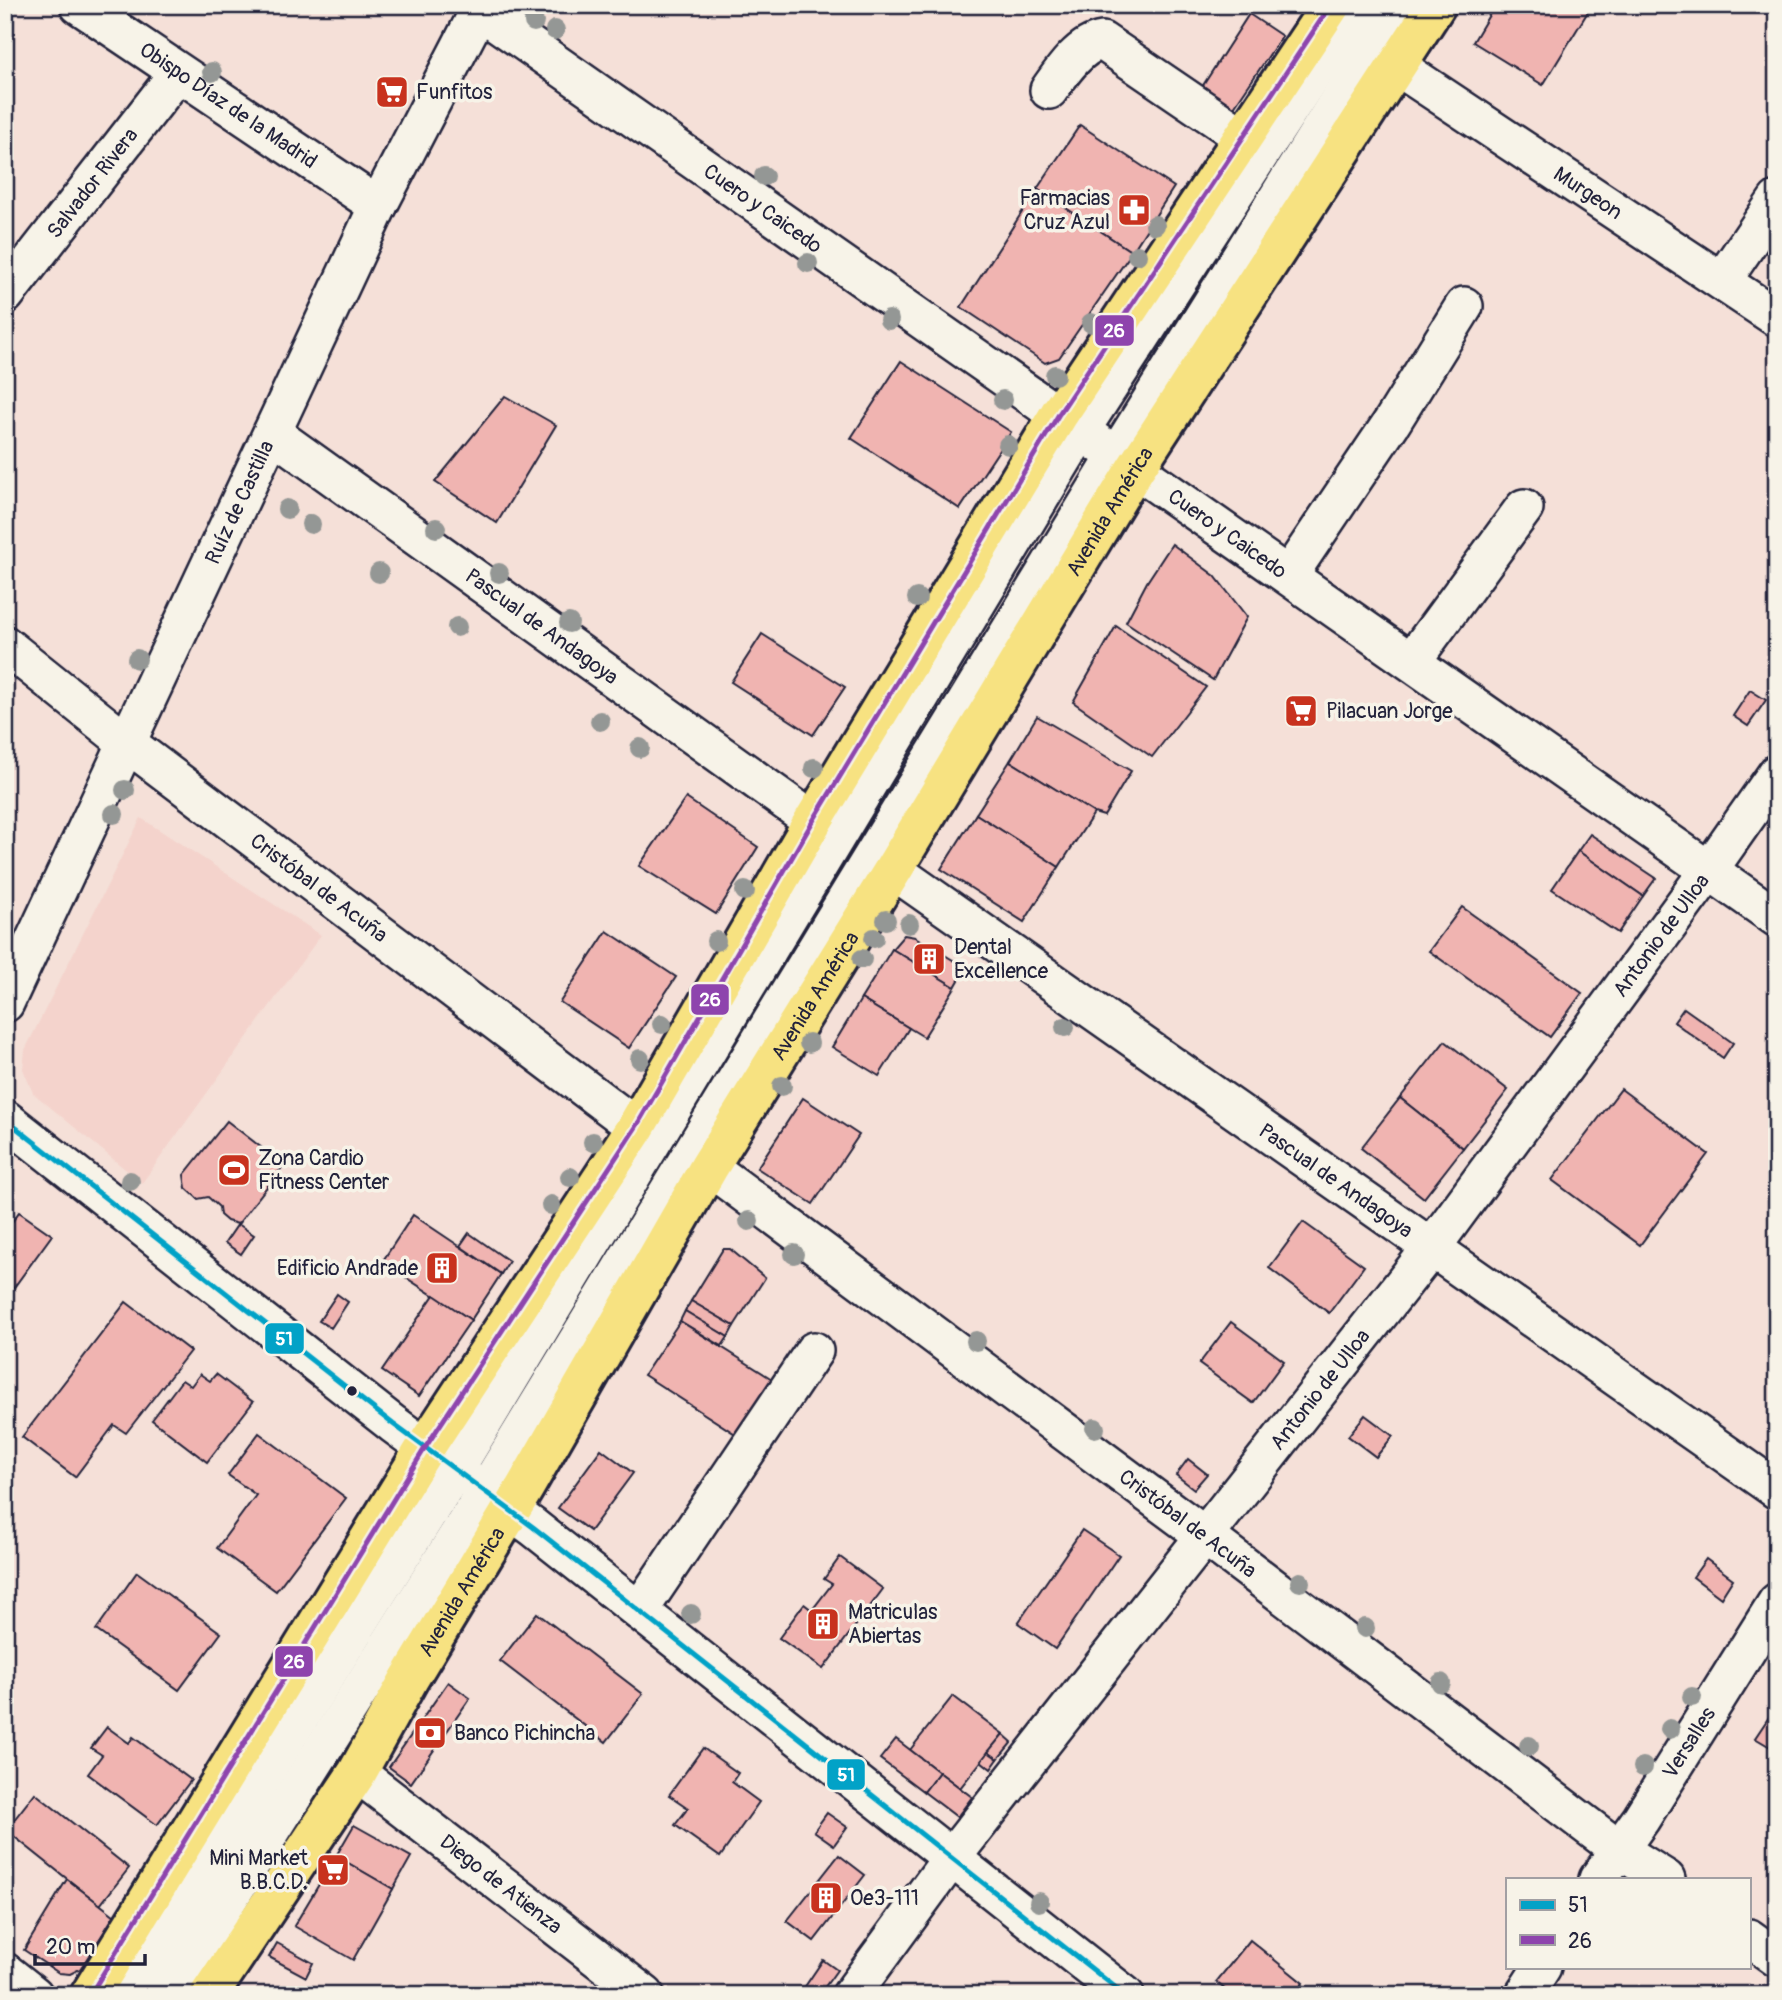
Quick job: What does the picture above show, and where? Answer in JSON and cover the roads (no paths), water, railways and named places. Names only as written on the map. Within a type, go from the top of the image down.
[{"type":"main road","name":"Avenida América","points":[[209,1995],[357,1773],[409,1679],[498,1501],[893,870],[1126,462],[1398,66],[1436,5]]},
{"type":"main road","points":[[90,1995],[425,1448],[636,1127],[813,821],[1070,422],[1243,137],[1330,8]]},
{"type":"street","name":"Obispo Díaz de la Madrid","points":[[79,5],[378,206]]},
{"type":"street","points":[[168,1995],[498,1501],[1126,462],[1398,5]]},
{"type":"street","name":"Cuero y Caicedo","points":[[478,7],[1777,918]]},
{"type":"street","name":"Ruíz de Castilla","points":[[5,1003],[378,206],[478,7]]},
{"type":"street","points":[[126,1995],[455,1471],[1070,422],[1330,8]]},
{"type":"street","points":[[1048,90],[1076,57],[1093,43],[1102,41],[1243,137]]},
{"type":"street","name":"Murgeon","points":[[1398,66],[1777,318]]},
{"type":"street","name":"Salvador Rivera","points":[[5,295],[178,73]]},
{"type":"street","points":[[1722,281],[1777,200]]},
{"type":"street","points":[[1289,575],[1392,422],[1464,306]]},
{"type":"street","name":"Pascual de Andagoya","points":[[272,433],[813,821]]},
{"type":"street","points":[[1412,661],[1524,508]]},
{"type":"street","name":"Cristóbal de Acuña","points":[[5,645],[127,743],[636,1127]]},
{"type":"street","name":"Antonio de Ulloa","points":[[851,1995],[953,1856],[1432,1247],[1709,870],[1777,773]]},
{"type":"street","name":"Pascual de Andagoya","points":[[893,870],[1777,1490]]},
{"type":"street","points":[[5,1119],[953,1856],[1125,1995]]},
{"type":"street","name":"Cristóbal de Acuña","points":[[709,1167],[1205,1535],[1618,1849],[1664,1878]]},
{"type":"street","points":[[639,1611],[814,1351]]},
{"type":"street","name":"Versalles","points":[[1599,1878],[1641,1819],[1777,1602]]},
{"type":"street","name":"Diego de Atienza","points":[[357,1773],[645,1995]]},
{"type":"street","points":[[1750,1939],[1777,1958]]},
{"type":"street","points":[[1524,1995],[1541,1968]]},
{"type":"street","points":[[5,1972],[34,1995]]},
{"type":"place","name":"Funfitos","points":[[392,92]]},
{"type":"place","name":"Farmacias Cruz Azul","points":[[1134,210]]},
{"type":"place","name":"Pilacuan Jorge","points":[[1301,711]]},
{"type":"place","name":"Dental Excellence","points":[[929,959]]},
{"type":"place","name":"Zona Cardio Fitness Center","points":[[234,1170]]},
{"type":"place","name":"Edificio Andrade","points":[[442,1268]]},
{"type":"place","name":"Matriculas Abiertas","points":[[823,1624]]},
{"type":"place","name":"Banco Pichincha","points":[[430,1733]]},
{"type":"place","name":"Mini Market B.B.C.D.","points":[[333,1870]]},
{"type":"place","name":"Oe3-111","points":[[826,1898]]}]
